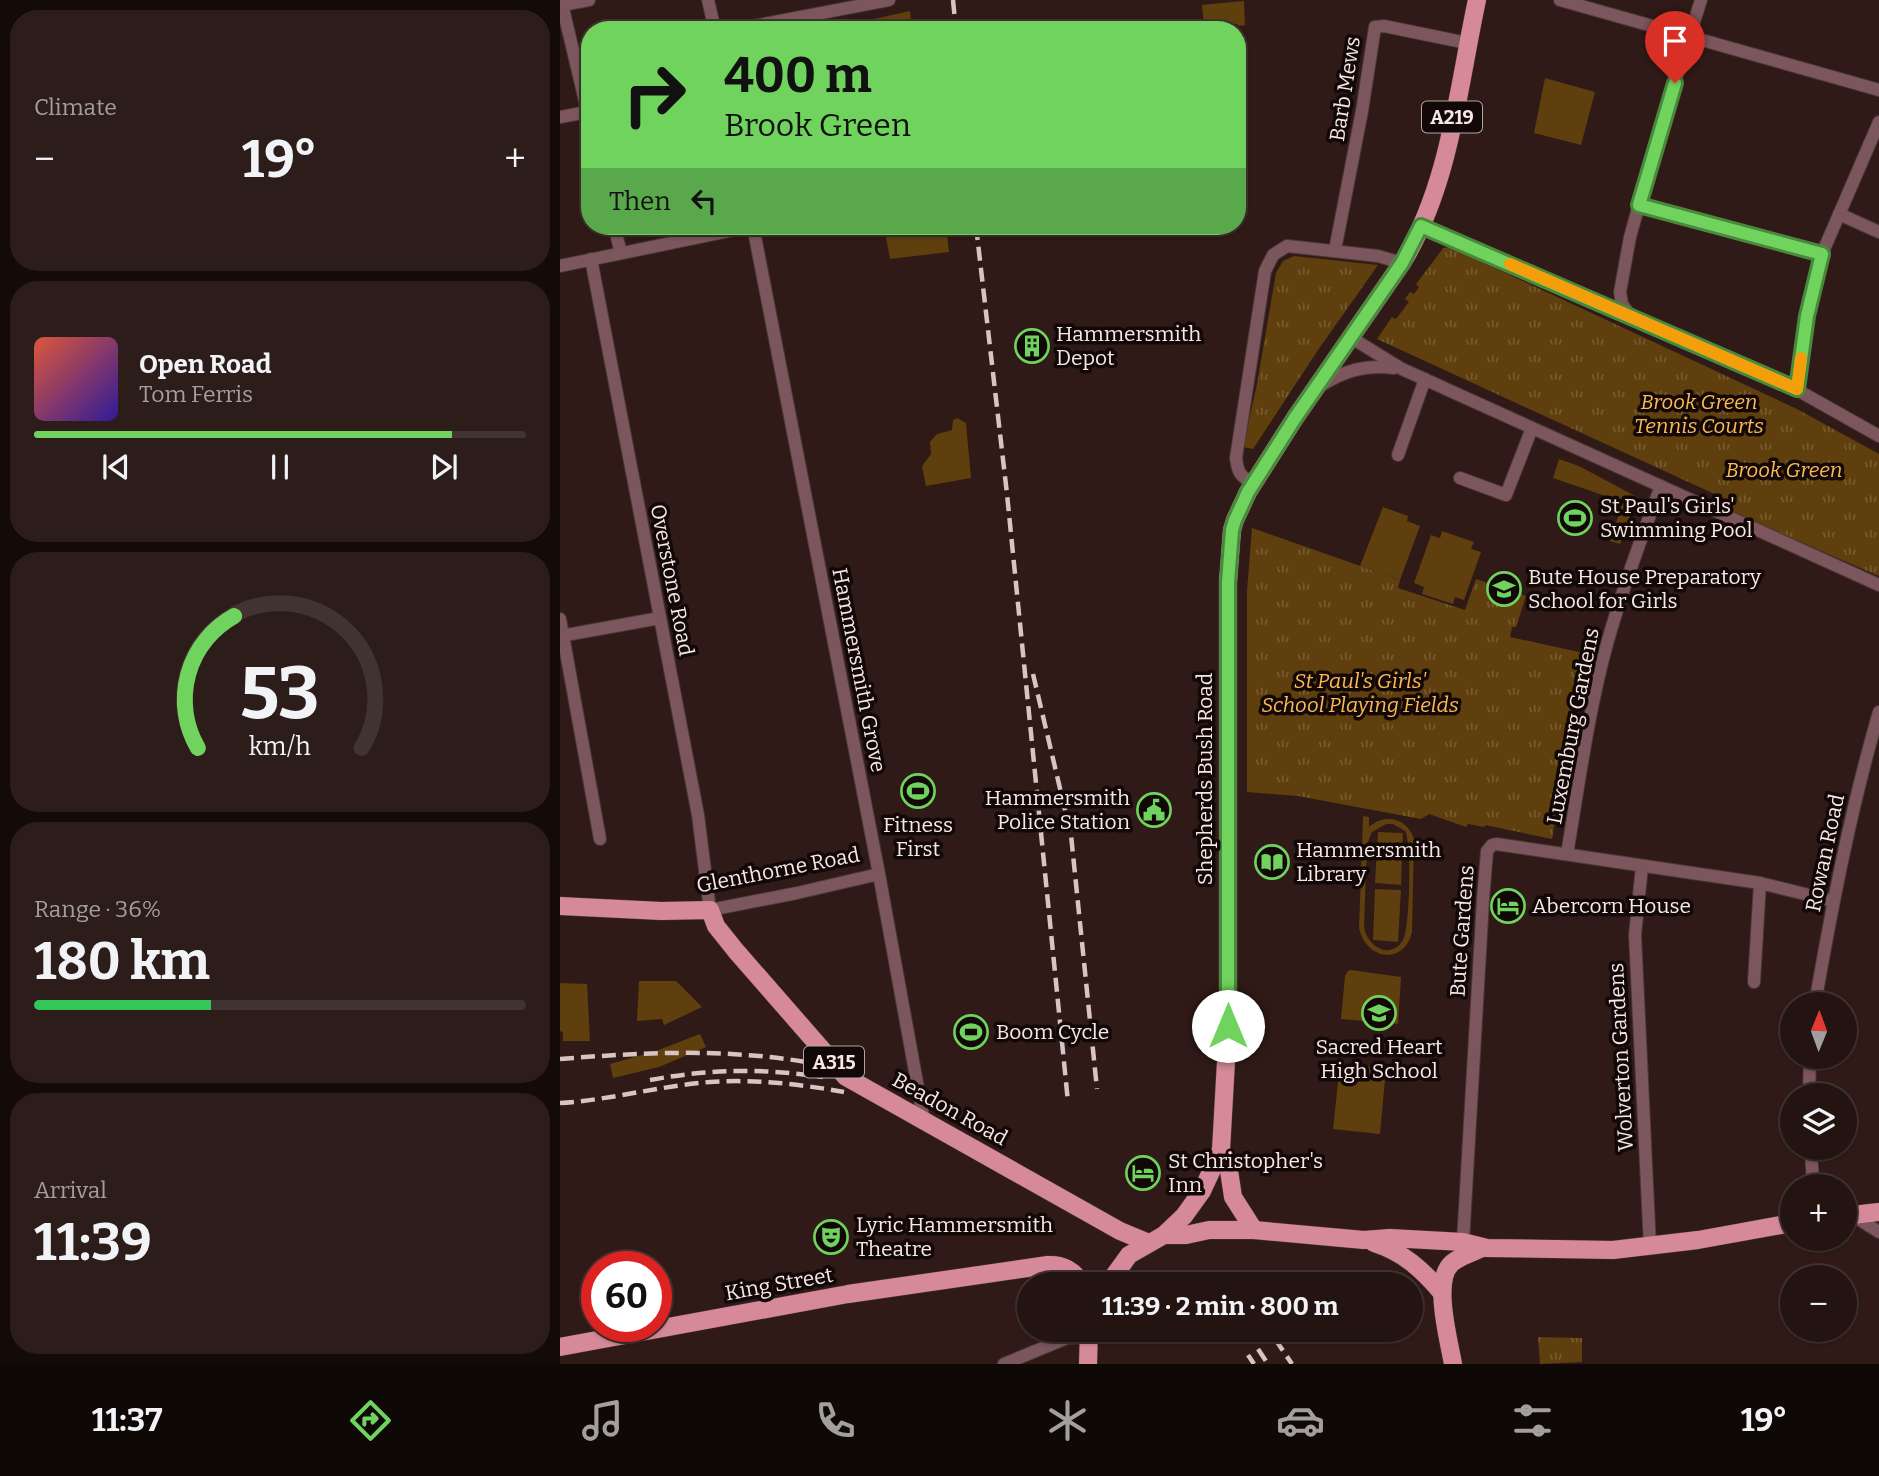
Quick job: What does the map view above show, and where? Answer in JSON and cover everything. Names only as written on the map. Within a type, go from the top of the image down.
[{"type":"main road","name":"Shepherds Bush Road","points":[[1221,1150],[1229,975],[1228,582],[1235,520],[1254,483],[1402,263],[1421,226],[1441,173],[1477,0]]},
{"type":"main road","name":"Glenthorne Road","points":[[560,906],[661,911],[709,910]]},
{"type":"main road","name":"Beadon Road","points":[[709,910],[716,926],[736,951],[846,1077],[1120,1231],[1157,1239]]},
{"type":"main road","name":"A219","points":[[1221,1150],[1228,1164],[1233,1197],[1250,1225]]},
{"type":"main road","name":"A219","points":[[1157,1239],[1184,1216],[1202,1191],[1221,1150]]},
{"type":"main road","points":[[1857,1214],[1879,1212]]},
{"type":"main road","name":"A315","points":[[1157,1239],[1250,1225],[1311,1236],[1463,1242],[1482,1248],[1574,1251],[1650,1247],[1780,1225]]},
{"type":"main road","points":[[1116,1272],[1125,1259],[1157,1239]]},
{"type":"main road","name":"A315","points":[[1364,1240],[1401,1255],[1424,1272],[1442,1293]]},
{"type":"main road","name":"A315","points":[[1453,1364],[1442,1293],[1443,1278],[1452,1262],[1482,1248]]},
{"type":"main road","name":"King Street","points":[[560,1347],[834,1297],[1048,1265],[1065,1267],[1071,1272]]},
{"type":"main road","points":[[1088,1364],[1089,1342]]},
{"type":"street","points":[[581,84],[561,2],[589,0]]},
{"type":"street","points":[[708,0],[713,21]]},
{"type":"street","points":[[768,21],[822,7],[888,0]]},
{"type":"street","points":[[1560,0],[1879,90]]},
{"type":"street","points":[[1630,316],[1622,304],[1622,287],[1630,237],[1660,129],[1701,0]]},
{"type":"street","name":"Barb Mews","points":[[1335,250],[1362,111],[1374,27],[1384,26],[1467,43]]},
{"type":"street","points":[[560,117],[581,117]]},
{"type":"street","points":[[1797,389],[1807,316],[1822,254],[1879,122]]},
{"type":"street","points":[[1639,205],[1822,254]]},
{"type":"street","points":[[1839,214],[1879,232]]},
{"type":"street","points":[[1421,226],[1797,389],[1879,436]]},
{"type":"street","points":[[616,235],[621,253]]},
{"type":"street","points":[[560,266],[708,235]]},
{"type":"street","name":"Hammersmith Grove","points":[[754,235],[879,874],[924,1121]]},
{"type":"street","points":[[1254,483],[1238,474],[1236,458],[1265,271],[1273,255],[1287,246],[1385,257],[1402,263]]},
{"type":"street","name":"Overstone Road","points":[[591,259],[698,815],[709,910]]},
{"type":"street","points":[[1350,337],[1402,369],[1879,585]]},
{"type":"street","points":[[1316,389],[1340,373],[1360,367],[1402,369]]},
{"type":"street","points":[[1398,455],[1424,379]]},
{"type":"street","points":[[1460,478],[1506,495],[1532,428]]},
{"type":"street","name":"Luxemburg Gardens","points":[[1567,854],[1585,746],[1607,645],[1643,532],[1661,486]]},
{"type":"street","points":[[562,636],[660,618]]},
{"type":"street","points":[[560,619],[600,839]]},
{"type":"street","name":"Rowan Road","points":[[1817,992],[1833,901],[1859,784],[1879,712]]},
{"type":"street","name":"Bute Gardens","points":[[1463,1242],[1487,851],[1492,845],[1759,883],[1833,901]]},
{"type":"street","name":"Wolverton Gardens","points":[[1642,866],[1635,935],[1650,1247]]},
{"type":"street","name":"Glenthorne Road","points":[[709,910],[879,874]]},
{"type":"street","points":[[1754,982],[1759,883]]},
{"type":"street","points":[[1857,1220],[1879,1232]]},
{"type":"street","points":[[1004,1364],[1057,1342]]},
{"type":"green space","points":[[1244,1],[1245,21],[1204,21],[1202,5]]},
{"type":"green space","points":[[910,11],[911,21],[865,21]]},
{"type":"green space","points":[[1545,78],[1595,92],[1581,145],[1534,133]]},
{"type":"green space","points":[[886,235],[947,235],[949,252],[890,259]]},
{"type":"green space","name":"Brook Green","points":[[1450,247],[1797,409],[1879,454],[1879,576],[1729,511],[1732,502],[1377,339],[1392,317],[1396,319],[1409,302],[1405,299],[1410,292],[1414,294],[1419,287],[1416,284],[1443,248]]},
{"type":"green space","points":[[1294,256],[1378,265],[1253,449],[1243,447],[1276,273],[1283,261]]},
{"type":"green space","points":[[957,418],[966,423],[971,478],[926,486],[922,466],[931,454],[930,442],[937,434],[952,430],[953,420]]},
{"type":"green space","points":[[1559,459],[1579,466],[1637,497],[1620,544],[1610,541],[1623,502],[1553,478]]},
{"type":"green space","points":[[1383,507],[1408,516],[1407,521],[1420,526],[1400,580],[1360,566]]},
{"type":"green space","name":"St Paul's Girls' School Playing Fields","points":[[1252,528],[1400,580],[1398,588],[1465,610],[1476,579],[1526,596],[1510,637],[1588,654],[1571,727],[1552,839],[1485,825],[1468,824],[1466,827],[1429,814],[1421,819],[1298,796],[1247,792],[1247,591]]},
{"type":"green space","points":[[1442,531],[1474,542],[1471,549],[1481,552],[1464,600],[1455,597],[1453,604],[1422,594],[1424,587],[1414,583],[1431,535],[1440,538]]},
{"type":"green space","points":[[1363,816],[1369,817],[1369,827],[1388,819],[1401,822],[1414,839],[1412,932],[1408,943],[1394,954],[1385,955],[1369,947],[1359,928]],"holes":[[[1386,824],[1393,824],[1405,831],[1407,839],[1409,903],[1403,940],[1398,946],[1386,950],[1374,945],[1364,927],[1367,844],[1372,832]]]},
{"type":"green space","points":[[1378,832],[1403,833],[1401,885],[1375,883]]},
{"type":"green space","points":[[1375,889],[1401,890],[1398,942],[1373,940]]},
{"type":"green space","points":[[1351,970],[1401,977],[1398,1024],[1341,1019],[1345,976]]},
{"type":"green space","points":[[639,981],[676,981],[702,1007],[664,1025],[662,1019],[637,1021]]},
{"type":"green space","points":[[560,983],[587,984],[590,1041],[563,1041],[563,1032],[560,1031]]},
{"type":"green space","points":[[700,1034],[706,1047],[659,1067],[613,1078],[610,1064],[656,1051]]},
{"type":"green space","points":[[1340,1064],[1386,1068],[1380,1134],[1333,1129]]},
{"type":"green space","points":[[1538,1337],[1582,1338],[1582,1362],[1540,1364]]},
{"type":"railway","points":[[953,0],[955,21]]},
{"type":"railway","points":[[977,235],[1007,494],[1068,1102]]},
{"type":"railway","points":[[1033,674],[1071,835],[1097,1089]]},
{"type":"railway","points":[[560,1059],[689,1053],[753,1055],[817,1064]]},
{"type":"railway","points":[[650,1080],[736,1071],[823,1077]]},
{"type":"railway","points":[[560,1103],[727,1081],[777,1083],[844,1092]]},
{"type":"railway","points":[[1277,1342],[1292,1364]]},
{"type":"railway","points":[[1258,1349],[1268,1364]]},
{"type":"railway","points":[[1248,1355],[1254,1364]]},
{"type":"slow traffic","points":[[1510,264],[1797,389],[1801,358]]},
{"type":"place","name":"Hammersmith Depot","points":[[1032,346]]},
{"type":"place","name":"St Paul's Girls' Swimming Pool","points":[[1575,518]]},
{"type":"place","name":"Bute House Preparatory School for Girls","points":[[1504,589]]},
{"type":"place","name":"Fitness First","points":[[918,791]]},
{"type":"place","name":"Hammersmith Police Station","points":[[1154,810]]},
{"type":"place","name":"Hammersmith Library","points":[[1272,862]]},
{"type":"place","name":"Abercorn House","points":[[1508,906]]},
{"type":"place","name":"Sacred Heart High School","points":[[1379,1013]]},
{"type":"place","name":"Boom Cycle","points":[[971,1032]]},
{"type":"place","name":"St Christopher's Inn","points":[[1143,1173]]},
{"type":"place","name":"Lyric Hammersmith Theatre","points":[[831,1237]]},
{"type":"route","points":[[1228,1026],[1228,582],[1232,530],[1254,483],[1402,263],[1421,226],[1797,389],[1807,316],[1822,254],[1639,205],[1675,83]]},
{"type":"park label","name":"Brook Green Tennis Courts","points":[[1699,414]]}]
